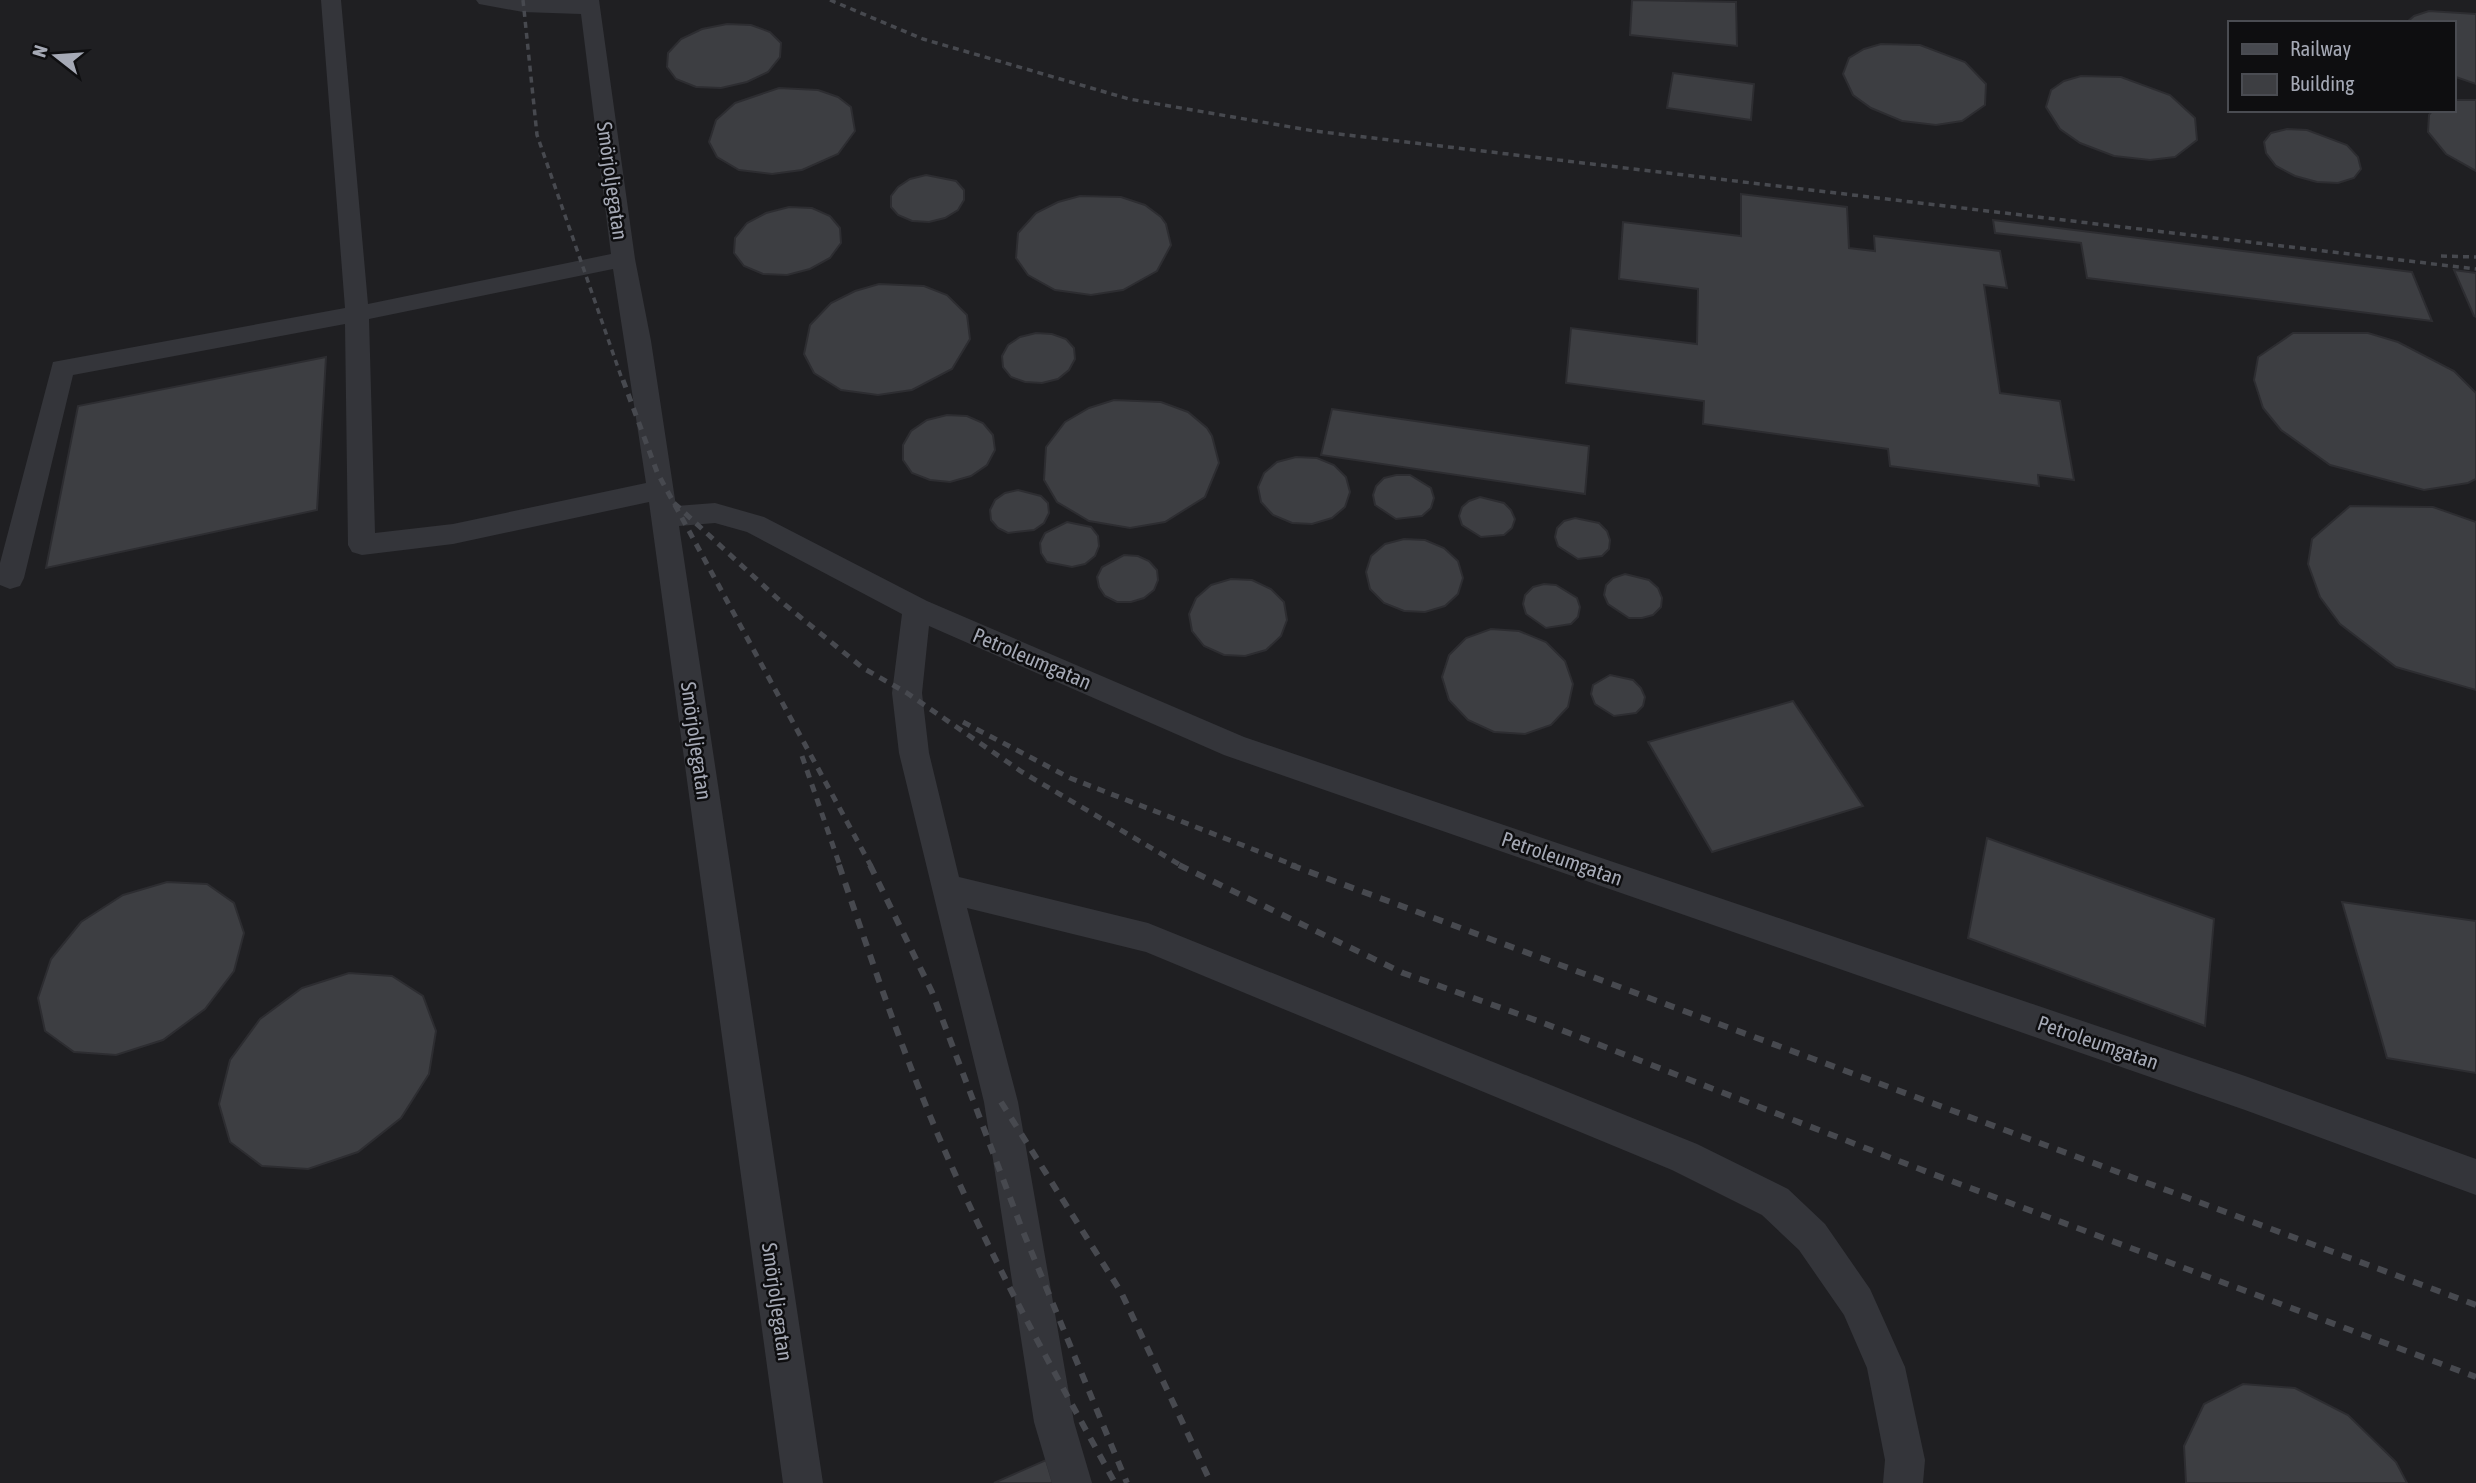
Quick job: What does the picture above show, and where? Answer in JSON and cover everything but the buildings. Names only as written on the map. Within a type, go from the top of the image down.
[{"type":"lane","points":[[331,0],[357,314]]},
{"type":"lane","points":[[486,0],[523,6],[589,4]]},
{"type":"lane","name":"Smörjoljegatan","points":[[589,4],[623,259],[639,341],[803,1483]]},
{"type":"lane","points":[[10,578],[61,368],[357,314],[623,259]]},
{"type":"lane","name":"Petroleumgatan","points":[[357,314],[362,545],[662,503],[755,524],[916,609],[1235,746],[2245,1093],[2476,1177]]},
{"type":"lane","points":[[916,609],[907,693],[914,753],[1001,1102],[1054,1422],[1072,1483]]},
{"type":"lane","points":[[946,888],[1148,938],[1684,1157],[1775,1202],[1812,1237],[1857,1302],[1886,1367],[1905,1461],[1903,1483]]},
{"type":"shaded area","points":[[0,0],[2476,0],[2476,1483],[0,1483]]},
{"type":"railway","points":[[523,0],[537,135],[623,382]]},
{"type":"railway","points":[[830,0],[923,39],[1129,99],[1314,131],[2476,269]]},
{"type":"railway","points":[[2441,256],[2476,257]]},
{"type":"railway","points":[[623,380],[657,472],[871,866]]},
{"type":"railway","points":[[674,503],[778,599],[863,668],[907,693],[1022,772],[1182,866]]},
{"type":"railway","points":[[963,722],[1070,778],[1296,866]]},
{"type":"railway","points":[[802,756],[840,866]]},
{"type":"railway","points":[[839,865],[906,1055],[970,1208],[1115,1483]]},
{"type":"railway","points":[[870,865],[932,992],[1022,1229],[1127,1483]]},
{"type":"railway","points":[[1179,865],[1403,973],[1538,1021],[1930,1173],[2476,1377]]},
{"type":"railway","points":[[1291,865],[2476,1305]]},
{"type":"railway","points":[[1001,1102],[1121,1292],[1211,1483]]}]
